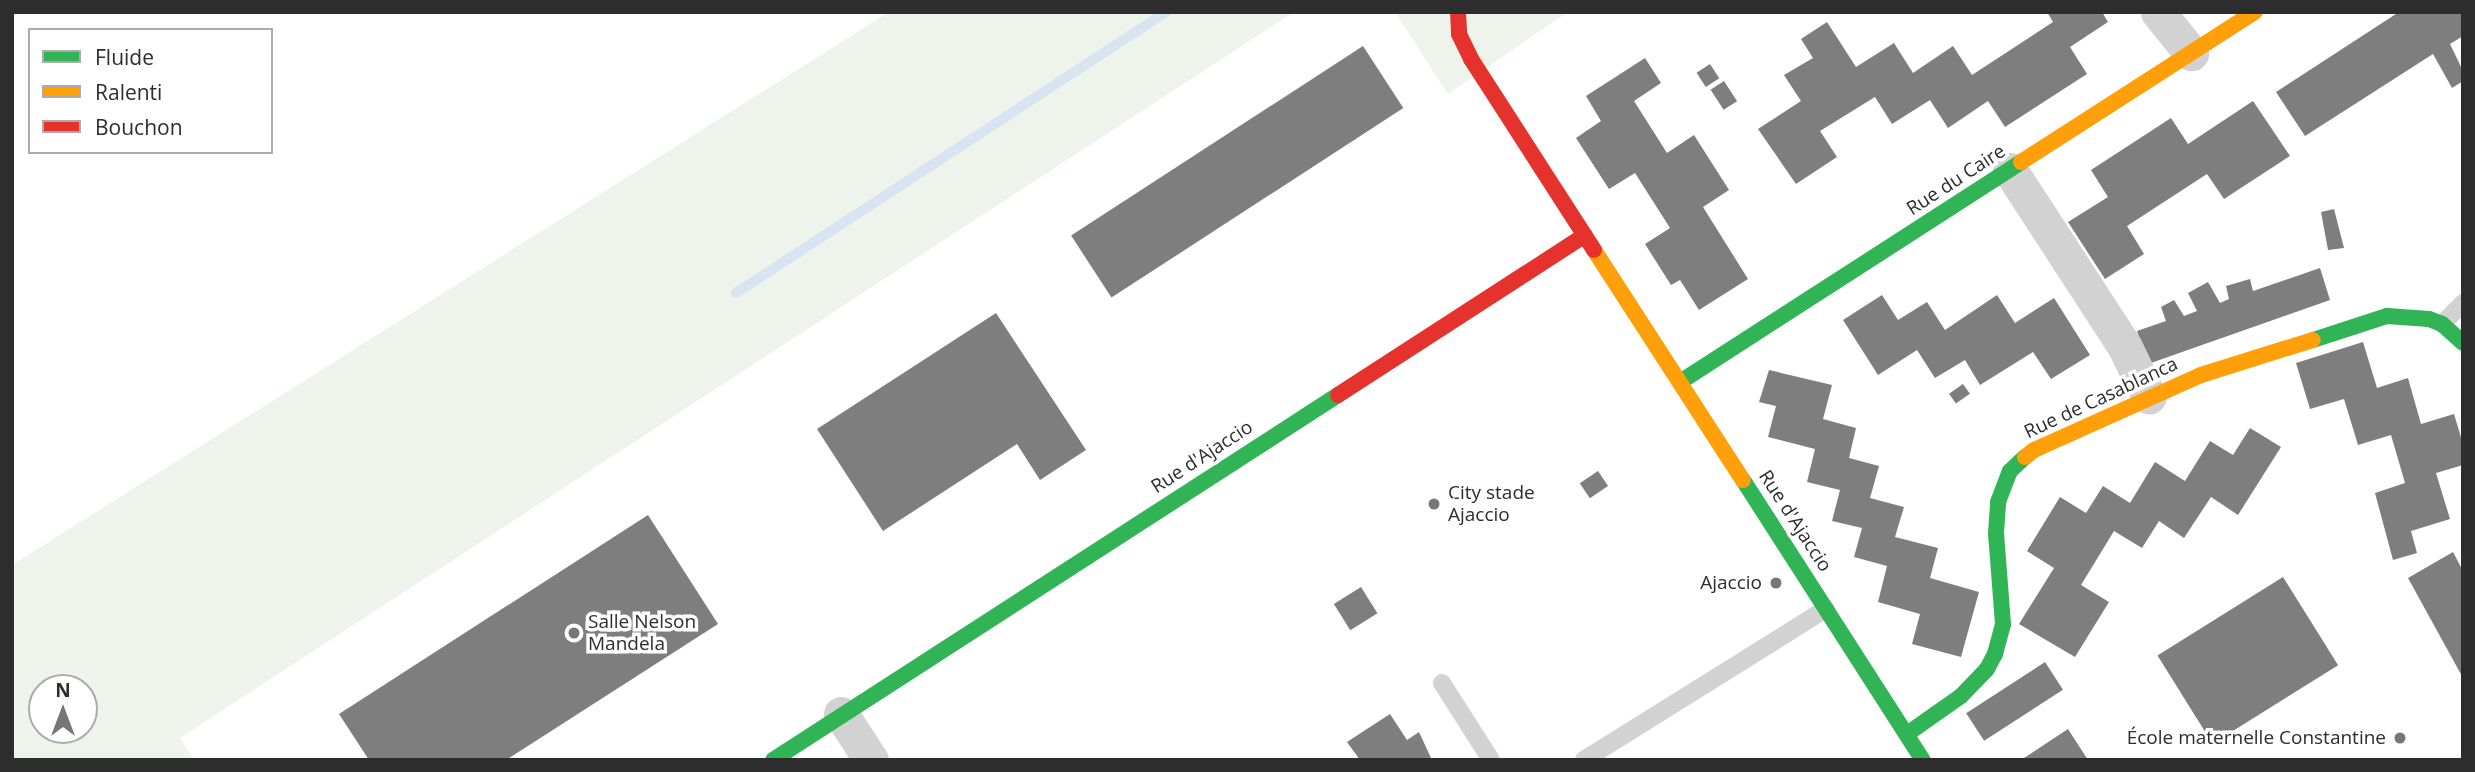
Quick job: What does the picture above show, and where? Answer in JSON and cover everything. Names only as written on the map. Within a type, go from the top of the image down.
[{"type":"street","name":"Rue d'Ajaccio","points":[[1458,12],[1459,34],[1464,47],[1923,760]]},
{"type":"street","points":[[2158,12],[2191,53]]},
{"type":"street","name":"Rue du Caire","points":[[1680,382],[2255,12]]},
{"type":"street","points":[[2010,170],[2125,346],[2149,397]]},
{"type":"street","name":"Rue d'Ajaccio","points":[[773,760],[1585,235]]},
{"type":"street","name":"Rue de Casablanca","points":[[1907,734],[1961,696],[1987,669],[1996,654],[2003,624],[1996,518],[2002,486],[2021,459],[2049,441],[2219,369],[2388,316],[2416,316],[2442,324],[2463,343]]},
{"type":"street","points":[[841,715],[871,760]]},
{"type":"lane","points":[[2442,324],[2463,303]]},
{"type":"lane","points":[[1584,760],[1826,608]]},
{"type":"lane","points":[[1442,683],[1491,760]]},
{"type":"shaded area","points":[[889,12],[1294,12],[180,738],[194,760],[12,760],[12,565]]},
{"type":"shaded area","points":[[1395,12],[1568,12],[1448,94]]},
{"type":"building","points":[[2047,12],[2102,12],[2108,22],[2070,47],[2087,74],[2005,127],[1988,101],[1948,128],[1930,100],[1892,124],[1875,97],[1820,131],[1837,157],[1796,184],[1758,129],[1801,101],[1784,75],[1813,58],[1801,39],[1827,22],[1856,67],[1894,43],[1913,73],[1953,46],[1972,75],[2053,22]]},
{"type":"building","points":[[2399,12],[2463,12],[2463,36],[2450,44],[2463,71],[2463,81],[2452,88],[2433,54],[2305,136],[2276,92]]},
{"type":"building","points":[[1363,46],[1403,108],[1111,298],[1071,236]]},
{"type":"building","points":[[1645,58],[1661,83],[1634,101],[1667,153],[1694,135],[1729,190],[1703,207],[1748,279],[1699,310],[1680,280],[1671,285],[1645,244],[1670,228],[1635,173],[1609,189],[1576,138],[1601,121],[1586,96]]},
{"type":"building","points":[[1710,64],[1719,78],[1706,87],[1697,73]]},
{"type":"building","points":[[1724,81],[1737,101],[1724,110],[1711,90]]},
{"type":"building","points":[[2253,101],[2290,156],[2224,199],[2207,174],[2127,226],[2144,254],[2105,279],[2068,222],[2108,197],[2091,170],[2171,118],[2188,144]]},
{"type":"building","points":[[2334,209],[2344,248],[2328,250],[2321,212]]},
{"type":"building","points":[[2320,268],[2330,300],[2148,364],[2137,331],[2166,321],[2161,307],[2174,300],[2184,316],[2197,311],[2188,293],[2208,282],[2220,303],[2229,299],[2226,286],[2250,279],[2253,291]]},
{"type":"building","points":[[1882,295],[1898,320],[1927,302],[1945,330],[1997,295],[2015,323],[2054,298],[2090,355],[2051,379],[2033,352],[1980,385],[1965,360],[1935,378],[1917,350],[1878,375],[1843,320]]},
{"type":"building","points":[[996,313],[1086,450],[1040,480],[1017,444],[883,531],[817,429]]},
{"type":"building","points":[[2363,342],[2377,388],[2408,378],[2421,424],[2454,414],[2463,444],[2463,465],[2436,473],[2450,519],[2411,531],[2417,553],[2393,560],[2375,493],[2405,483],[2391,435],[2358,445],[2344,399],[2310,409],[2296,363]]},
{"type":"building","points":[[1769,370],[1832,385],[1823,419],[1856,428],[1849,458],[1879,466],[1870,498],[1904,507],[1895,537],[1938,548],[1930,578],[1979,592],[1961,657],[1912,644],[1920,614],[1878,602],[1887,566],[1854,557],[1862,528],[1832,521],[1840,490],[1807,482],[1815,449],[1768,437],[1776,406],[1759,402]]},
{"type":"building","points":[[1963,384],[1970,394],[1956,404],[1949,394]]},
{"type":"building","points":[[2250,428],[2281,447],[2238,515],[2211,497],[2184,538],[2159,521],[2142,548],[2114,531],[2081,585],[2109,602],[2075,657],[2019,624],[2054,568],[2027,551],[2060,497],[2086,513],[2103,486],[2130,503],[2155,462],[2185,481],[2210,441],[2233,455]]},
{"type":"building","points":[[1598,471],[1608,486],[1590,498],[1580,483]]},
{"type":"building","name":"Salle Nelson Mandela","points":[[648,515],[718,624],[506,760],[369,760],[339,714]]},
{"type":"building","points":[[2453,552],[2463,571],[2463,678],[2408,578]]},
{"type":"building","points":[[2283,577],[2338,665],[2213,744],[2157,655]]},
{"type":"building","points":[[1361,587],[1377,613],[1350,630],[1334,604]]},
{"type":"building","points":[[2045,662],[2063,690],[1984,741],[1966,713]]},
{"type":"building","points":[[1390,714],[1407,740],[1419,732],[1431,758],[1360,760],[1347,742]]},
{"type":"building","points":[[2068,729],[2088,760],[2021,760]]},
{"type":"waterway","points":[[736,293],[1166,12]]},
{"type":"traffic: fast","points":[[1680,382],[2021,162]]},
{"type":"traffic: fast","points":[[2313,340],[2387,316],[2429,319],[2442,324],[2463,343]]},
{"type":"traffic: fast","points":[[773,760],[1338,395]]},
{"type":"traffic: fast","points":[[1907,734],[1961,696],[1987,669],[1995,654],[2003,624],[1996,533],[1998,502],[2010,471],[2025,457]]},
{"type":"traffic: fast","points":[[1743,480],[1923,760]]},
{"type":"traffic: slow","points":[[2021,162],[2255,12]]},
{"type":"traffic: slow","points":[[1594,250],[1743,480]]},
{"type":"traffic: slow","points":[[2025,457],[2034,450],[2201,375],[2313,340]]},
{"type":"traffic: jam","points":[[1458,12],[1459,34],[1471,59],[1594,250]]},
{"type":"traffic: jam","points":[[1338,395],[1585,235]]},
{"type":"place","name":"City stade Ajaccio","points":[[1434,504]]},
{"type":"place","name":"Ajaccio","points":[[1776,583]]},
{"type":"place","name":"Salle Nelson Mandela","points":[[574,633]]},
{"type":"place","name":"École maternelle Constantine","points":[[2400,738]]}]
